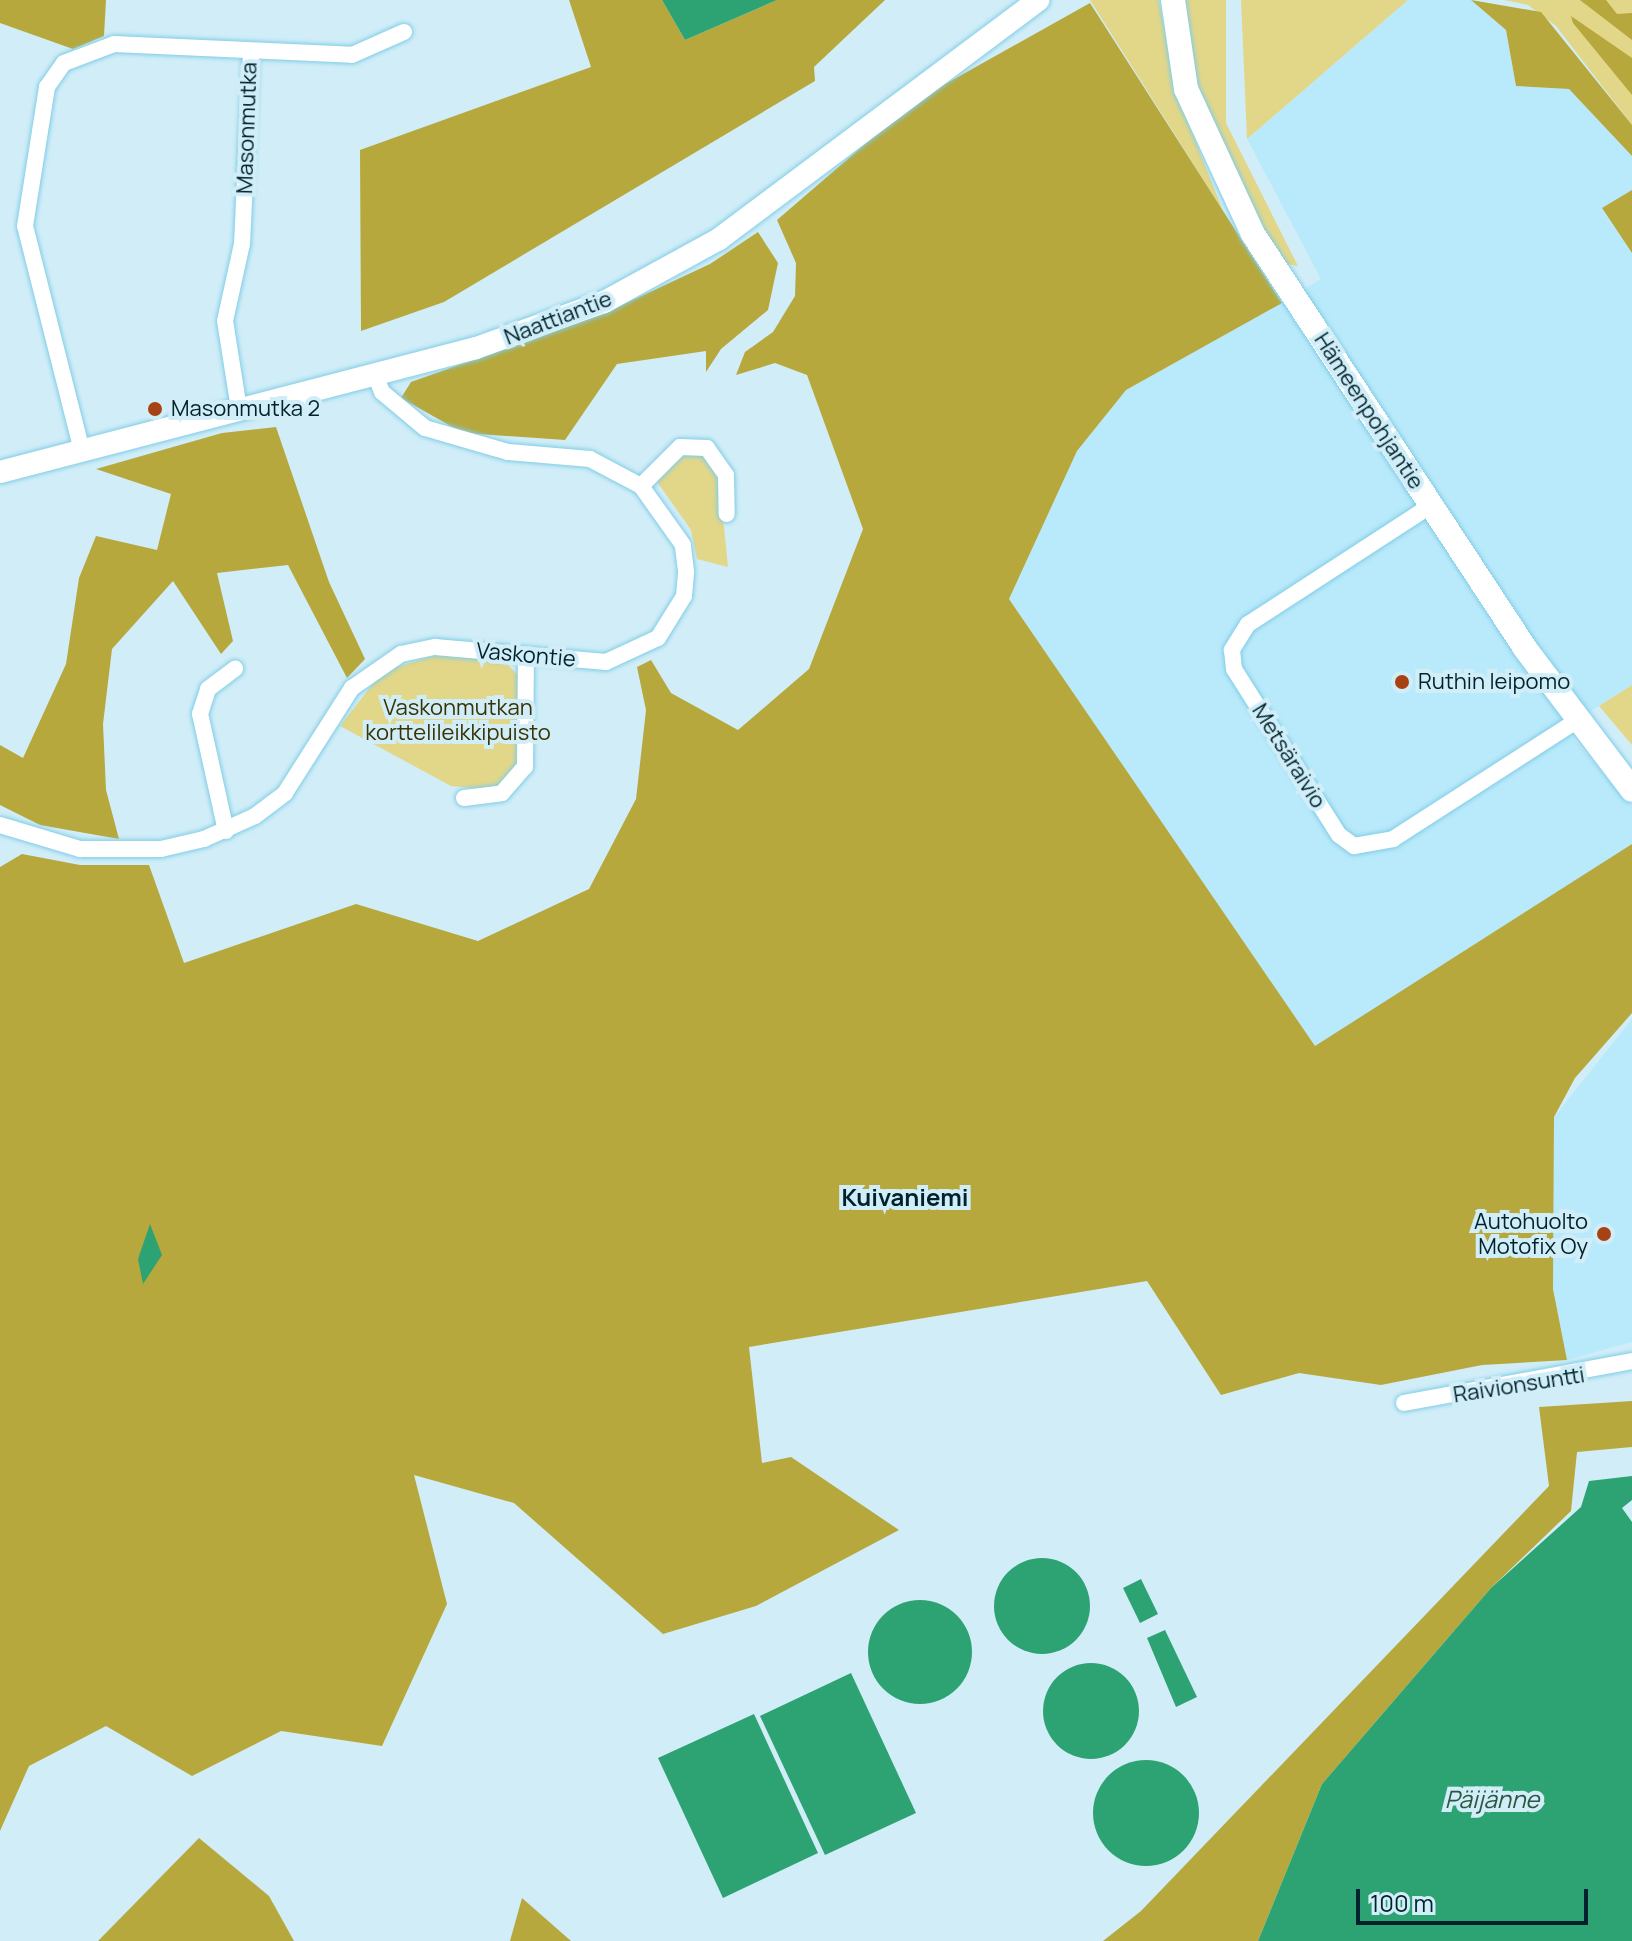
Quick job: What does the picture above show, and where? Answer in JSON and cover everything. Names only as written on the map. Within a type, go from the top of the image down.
[{"type":"main road","name":"Hämeenpohjantie","points":[[1173,0],[1186,89],[1202,137],[1253,234],[1430,506],[1576,721],[1632,790]]},
{"type":"street","name":"Naattiantie","points":[[0,472],[375,375],[553,323],[655,277],[780,197],[941,66],[1038,0]]},
{"type":"street","points":[[251,51],[352,55],[404,32]]},
{"type":"street","name":"Masonmutka","points":[[82,451],[25,226],[47,87],[64,63],[114,44],[251,51],[242,244],[225,321],[239,409]]},
{"type":"street","name":"Vaskontie","points":[[0,825],[80,849],[161,849],[226,831],[285,793],[352,688],[375,666],[435,647],[606,662],[638,653],[672,621],[684,596],[683,545],[641,486],[590,459],[508,452],[437,433],[401,411],[375,375]]},
{"type":"street","points":[[641,486],[680,447],[707,448],[726,475],[727,514]]},
{"type":"street","name":"Metsäraivio","points":[[1430,506],[1248,624],[1232,650],[1234,669],[1339,835],[1354,846],[1393,839],[1576,721]]},
{"type":"street","points":[[464,798],[502,793],[525,767],[526,657]]},
{"type":"street","points":[[226,831],[200,714],[208,689],[235,669]]},
{"type":"street","name":"Raivionsuntti","points":[[1404,1403],[1632,1361]]},
{"type":"shaded area","points":[[0,0],[106,0],[104,36],[73,49],[0,23]]},
{"type":"shaded area","points":[[569,0],[662,0],[685,40],[777,0],[885,0],[814,67],[815,81],[444,302],[361,331],[360,150],[591,67]]},
{"type":"shaded area","points":[[1408,0],[1471,0],[1506,30],[1516,86],[1569,89],[1632,156],[1632,190],[1602,209],[1632,253],[1632,685],[1564,728],[1632,806],[1632,844],[1315,1047],[1009,599],[1077,451],[1126,390],[1321,279],[1247,139]]},
{"type":"shaded area","points":[[1471,0],[1541,12],[1632,125],[1632,156],[1569,89],[1516,86],[1506,30]]},
{"type":"shaded area","points":[[1580,0],[1606,0],[1617,14],[1632,13],[1632,40]]},
{"type":"shaded area","points":[[1090,3],[1282,303],[1126,390],[1077,451],[1009,599],[1315,1046],[1632,844],[1632,1013],[1575,1078],[1554,1117],[1553,1289],[1567,1360],[1482,1365],[1381,1385],[1299,1373],[1221,1395],[1147,1281],[749,1347],[762,1463],[791,1457],[899,1530],[756,1606],[663,1634],[514,1503],[414,1475],[447,1604],[382,1746],[281,1731],[192,1776],[106,1726],[29,1766],[0,1831],[0,867],[22,854],[80,865],[149,865],[184,963],[356,904],[478,941],[589,889],[636,799],[646,710],[637,667],[651,660],[671,693],[738,730],[809,669],[863,529],[807,375],[775,363],[736,375],[745,352],[773,332],[795,296],[796,263],[777,220],[915,101]]},
{"type":"shaded area","points":[[1571,16],[1632,58],[1632,95],[1573,23]]},
{"type":"shaded area","points":[[1632,190],[1632,253],[1602,208]]},
{"type":"shaded area","points":[[758,232],[778,263],[768,310],[721,349],[706,372],[706,351],[617,364],[565,440],[463,433],[401,398],[411,382],[607,312],[710,264]]},
{"type":"shaded area","points":[[276,427],[329,582],[365,659],[347,678],[288,565],[217,573],[233,641],[221,654],[173,581],[112,649],[103,724],[106,790],[119,839],[40,825],[0,805],[0,745],[23,758],[66,664],[79,578],[96,536],[157,550],[171,494],[96,469],[222,433]]},
{"type":"shaded area","points":[[1632,1019],[1632,1342],[1567,1360],[1553,1289],[1554,1117]]},
{"type":"shaded area","points":[[1632,1401],[1632,1447],[1577,1452],[1571,1511],[1491,1588],[1322,1784],[1258,1941],[1103,1941],[1141,1911],[1549,1486],[1539,1407]]},
{"type":"shaded area","points":[[199,1838],[269,1896],[294,1941],[98,1941]]},
{"type":"shaded area","points":[[522,1898],[571,1941],[510,1941]]},
{"type":"green space","points":[[1090,0],[1159,0],[1175,89],[1223,211]]},
{"type":"green space","points":[[1183,0],[1226,0],[1226,123],[1298,266],[1286,264],[1261,228],[1197,88]]},
{"type":"green space","points":[[1241,0],[1408,0],[1247,139]]},
{"type":"green space","points":[[1504,0],[1632,0],[1632,125],[1556,26],[1528,5]]},
{"type":"green space","points":[[690,451],[703,453],[719,477],[728,567],[697,559],[691,530],[655,479]]},
{"type":"green space","name":"Vaskonmutkan korttelileikkipuisto","points":[[436,655],[504,661],[520,677],[519,764],[495,790],[451,786],[340,726],[383,671]]},
{"type":"green space","points":[[1632,685],[1632,745],[1599,706]]},
{"type":"water","points":[[662,0],[777,0],[685,40]]},
{"type":"water","points":[[150,1224],[162,1255],[143,1284],[138,1259]]},
{"type":"water","name":"Päijänne","points":[[1632,1476],[1632,1500],[1622,1508],[1632,1522],[1632,1941],[1258,1941],[1322,1784],[1491,1588],[1581,1507],[1589,1481]]},
{"type":"water","points":[[1042,1558],[1060,1561],[1076,1572],[1087,1588],[1090,1606],[1087,1624],[1076,1640],[1060,1651],[1042,1654],[1024,1651],[1008,1640],[997,1624],[994,1606],[997,1588],[1008,1572],[1024,1561]]},
{"type":"water","points":[[1141,1579],[1158,1614],[1140,1623],[1123,1588]]},
{"type":"water","points":[[920,1600],[940,1604],[957,1615],[968,1632],[972,1652],[968,1672],[957,1689],[940,1700],[920,1704],[900,1700],[883,1689],[872,1672],[868,1652],[872,1632],[883,1615],[900,1604]]},
{"type":"water","points":[[1165,1630],[1197,1697],[1176,1707],[1147,1638]]},
{"type":"water","points":[[1091,1663],[1109,1666],[1125,1677],[1136,1693],[1139,1711],[1136,1729],[1125,1745],[1109,1756],[1091,1759],[1073,1756],[1057,1745],[1046,1729],[1043,1711],[1046,1693],[1057,1677],[1073,1666]]},
{"type":"water","points":[[851,1673],[916,1813],[825,1855],[760,1716]]},
{"type":"water","points":[[754,1714],[818,1853],[723,1898],[658,1758]]},
{"type":"water","points":[[1146,1760],[1166,1764],[1183,1776],[1195,1793],[1199,1813],[1195,1833],[1183,1850],[1166,1862],[1146,1866],[1126,1862],[1109,1850],[1097,1833],[1093,1813],[1097,1793],[1109,1776],[1126,1764]]},
{"type":"place","name":"Masonmutka 2","points":[[155,409]]},
{"type":"place","name":"Ruthin leipomo","points":[[1402,682]]},
{"type":"place","name":"Autohuolto Motofix Oy","points":[[1604,1234]]},
{"type":"district","name":"Kuivaniemi","points":[[905,1197]]}]
